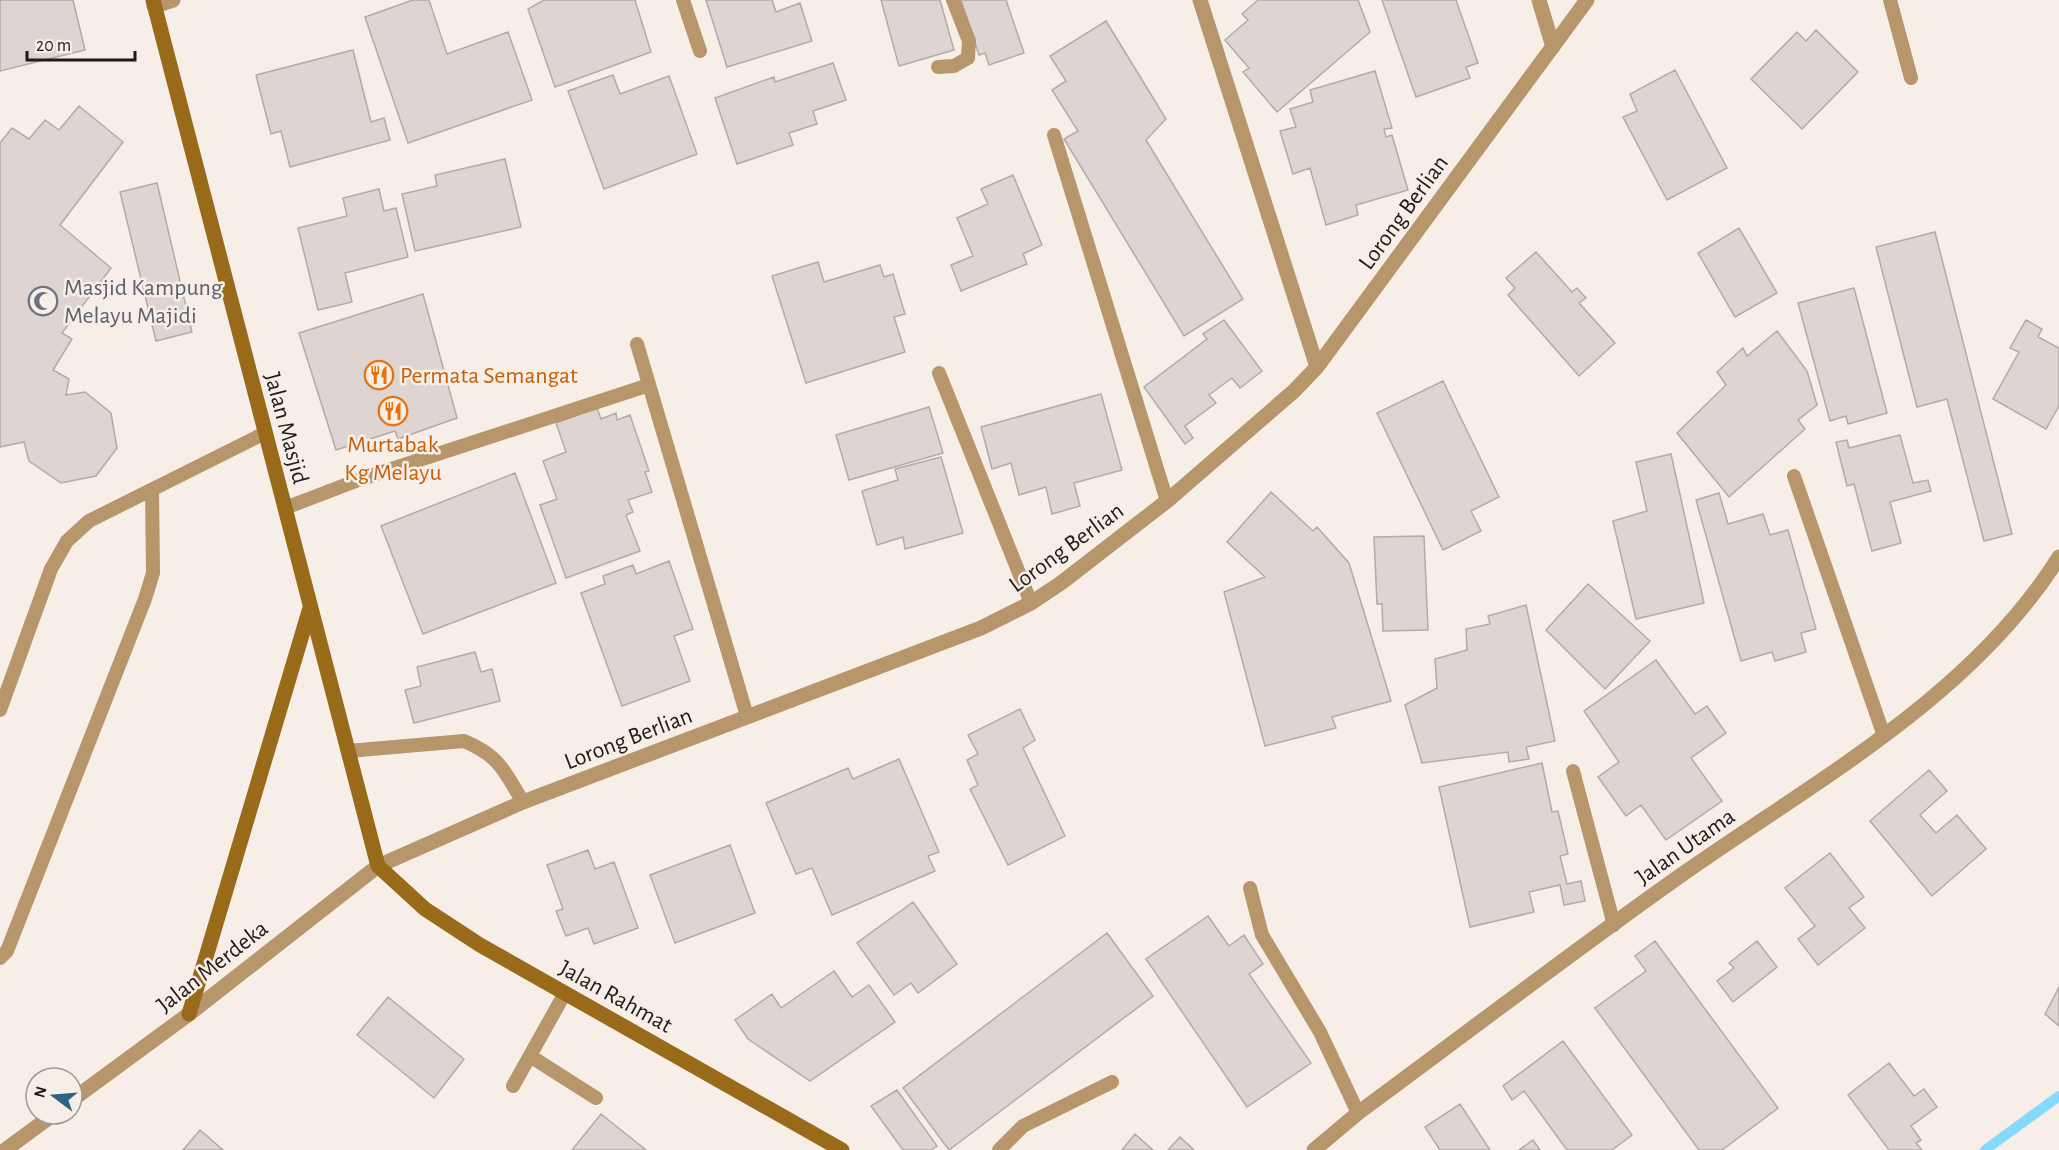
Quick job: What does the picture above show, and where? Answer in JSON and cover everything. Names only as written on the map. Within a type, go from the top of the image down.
[{"type":"main road","name":"Jalan Masjid","points":[[153,3],[378,866]]},
{"type":"main road","points":[[189,1014],[310,608]]},
{"type":"main road","name":"Jalan Rahmat","points":[[378,866],[424,909],[480,945],[837,1149]]},
{"type":"street","points":[[153,3],[173,0]]},
{"type":"street","points":[[1200,0],[1317,367]]},
{"type":"street","points":[[1539,0],[1553,47]]},
{"type":"street","name":"Lorong Berlian","points":[[378,866],[523,802],[981,628],[1031,603],[1061,583],[1167,501],[1294,391],[1317,367],[1587,0]]},
{"type":"street","name":"Jalan Utama","points":[[1314,1150],[1358,1113],[1686,872],[1884,736],[1959,674],[2015,617],[2059,557]]},
{"type":"street","name":"Jalan Merdeka","points":[[84,1091],[189,1014],[378,866]]},
{"type":"street","points":[[5,1150],[38,1126]]},
{"type":"lane","points":[[683,0],[700,51]]},
{"type":"lane","points":[[938,67],[954,66],[968,58],[969,41],[953,0]]},
{"type":"lane","points":[[1890,0],[1911,78]]},
{"type":"lane","points":[[1054,135],[1167,501]]},
{"type":"lane","points":[[637,344],[747,716]]},
{"type":"lane","points":[[939,373],[1031,603]]},
{"type":"lane","points":[[285,508],[361,479],[649,385]]},
{"type":"lane","points":[[0,710],[51,569],[67,541],[89,521],[265,433]]},
{"type":"lane","points":[[1794,476],[1884,736]]},
{"type":"lane","points":[[0,958],[7,951],[145,599],[153,573],[152,490]]},
{"type":"lane","points":[[348,752],[464,741],[480,748],[498,761],[523,802]]},
{"type":"lane","points":[[1573,771],[1614,925]]},
{"type":"lane","points":[[1250,888],[1262,935],[1320,1032],[1358,1113]]},
{"type":"lane","points":[[513,1086],[565,993]]},
{"type":"lane","points":[[530,1056],[596,1098]]},
{"type":"lane","points":[[999,1150],[1023,1126],[1112,1082]]},
{"type":"building","points":[[0,0],[73,0],[85,50],[0,71]]},
{"type":"building","points":[[413,0],[429,0],[447,54],[508,32],[532,100],[408,143],[365,17]]},
{"type":"building","points":[[544,0],[635,0],[651,52],[555,87],[528,9]]},
{"type":"building","points":[[706,0],[772,0],[776,12],[800,3],[812,41],[727,67]]},
{"type":"building","points":[[881,0],[940,0],[954,50],[899,66]]},
{"type":"building","points":[[961,0],[1006,0],[1024,53],[989,65],[985,53],[979,55]]},
{"type":"building","points":[[1258,0],[1358,0],[1370,32],[1277,112],[1243,72],[1249,68],[1225,40],[1248,20],[1242,14]]},
{"type":"building","points":[[1382,0],[1456,0],[1478,63],[1466,67],[1470,78],[1416,97]]},
{"type":"building","points":[[1106,21],[1166,119],[1146,140],[1243,299],[1184,336],[1064,139],[1078,131],[1052,90],[1066,81],[1050,56]]},
{"type":"building","points":[[1816,30],[1858,72],[1802,129],[1751,79],[1797,32],[1806,41]]},
{"type":"building","points":[[353,50],[371,122],[384,118],[390,140],[290,167],[281,131],[271,134],[256,75]]},
{"type":"building","points":[[833,63],[846,100],[813,111],[817,124],[789,133],[793,145],[737,164],[715,98],[774,77],[775,82]]},
{"type":"building","points":[[1675,70],[1727,168],[1667,200],[1623,117],[1637,111],[1630,94]]},
{"type":"building","points":[[1375,71],[1392,128],[1384,129],[1386,137],[1392,135],[1408,190],[1356,205],[1358,215],[1326,225],[1310,168],[1293,174],[1280,131],[1296,127],[1290,109],[1313,102],[1310,90]]},
{"type":"building","points":[[613,75],[620,94],[669,76],[697,154],[604,189],[568,91]]},
{"type":"building","name":"Masjid Kampung Melayu Majidi","points":[[79,106],[123,142],[60,225],[111,268],[62,333],[72,339],[53,370],[69,379],[66,395],[85,392],[111,413],[117,448],[96,476],[61,483],[29,461],[24,442],[0,447],[0,143],[12,128],[29,139],[45,120],[59,130]]},
{"type":"building","points":[[505,159],[521,227],[415,251],[402,194],[437,186],[435,175]]},
{"type":"building","points":[[1013,175],[1042,245],[1023,254],[1027,264],[961,291],[951,265],[973,256],[957,218],[988,204],[981,189]]},
{"type":"building","points":[[157,183],[192,332],[156,341],[120,192]]},
{"type":"building","points":[[379,189],[384,211],[396,208],[408,257],[345,273],[352,302],[318,310],[298,228],[347,216],[343,198]]},
{"type":"building","points":[[1739,228],[1777,293],[1735,317],[1698,253]]},
{"type":"building","points":[[1935,232],[2012,534],[1984,541],[1947,399],[1917,407],[1876,247]]},
{"type":"building","points":[[1536,252],[1572,292],[1577,288],[1586,298],[1579,303],[1615,343],[1579,376],[1508,295],[1515,288],[1506,278]]},
{"type":"building","points":[[818,262],[824,282],[880,265],[884,277],[893,274],[905,314],[894,317],[905,352],[806,383],[772,276]]},
{"type":"building","points":[[1854,288],[1887,413],[1848,424],[1846,416],[1830,421],[1798,303]]},
{"type":"building","name":"Permata Semangat","points":[[423,294],[457,418],[398,439],[395,431],[336,450],[299,333]]},
{"type":"building","points":[[1224,320],[1262,371],[1240,388],[1232,378],[1209,395],[1216,403],[1185,426],[1193,438],[1185,444],[1144,387],[1207,339],[1203,334]]},
{"type":"building","points":[[2026,320],[2042,329],[2038,337],[2059,348],[2059,406],[2046,429],[1993,399],[2019,352],[2010,348]]},
{"type":"building","points":[[1777,331],[1807,371],[1817,405],[1798,420],[1805,429],[1729,497],[1677,433],[1726,385],[1717,372],[1743,348],[1747,356]]},
{"type":"building","points":[[1443,381],[1499,497],[1471,511],[1481,531],[1443,550],[1377,413]]},
{"type":"building","points":[[1101,394],[1122,470],[1074,483],[1080,506],[1052,514],[1046,487],[1019,495],[1011,463],[992,469],[981,427]]},
{"type":"building","points":[[929,407],[943,453],[849,480],[836,435]]},
{"type":"building","points":[[597,408],[601,419],[616,413],[617,420],[630,415],[649,471],[645,472],[652,492],[628,500],[633,512],[626,515],[640,551],[566,578],[540,505],[557,499],[543,461],[566,452],[556,423]]},
{"type":"building","points":[[1900,435],[1913,483],[1928,480],[1931,491],[1890,502],[1901,543],[1872,551],[1854,484],[1847,486],[1836,442],[1847,440],[1849,448]]},
{"type":"building","points":[[1671,454],[1704,603],[1636,619],[1613,521],[1647,511],[1636,462]]},
{"type":"building","points":[[941,457],[963,533],[905,549],[903,537],[877,545],[862,491],[898,480],[895,469]]},
{"type":"building","points":[[515,473],[556,583],[423,634],[381,526]]},
{"type":"building","points":[[1271,492],[1313,531],[1317,527],[1349,563],[1391,701],[1332,717],[1336,728],[1265,746],[1224,592],[1265,577],[1227,542]]},
{"type":"building","points":[[1719,493],[1728,524],[1763,514],[1770,535],[1788,530],[1816,629],[1801,633],[1806,652],[1775,661],[1772,652],[1741,661],[1696,500]]},
{"type":"building","points":[[1424,536],[1428,630],[1383,631],[1382,604],[1377,604],[1374,537]]},
{"type":"building","points":[[669,561],[693,629],[674,636],[690,681],[622,706],[581,593],[605,584],[603,576],[633,565],[636,574]]},
{"type":"building","points":[[1588,584],[1650,641],[1605,689],[1546,630]]},
{"type":"building","points":[[1526,605],[1555,741],[1526,747],[1529,759],[1509,762],[1508,752],[1422,763],[1405,705],[1437,688],[1435,659],[1467,650],[1466,629],[1490,624],[1488,616]]},
{"type":"building","points":[[475,652],[481,672],[492,669],[500,701],[414,723],[405,690],[421,686],[417,667]]},
{"type":"building","points":[[1656,660],[1695,714],[1707,706],[1726,733],[1691,758],[1722,801],[1666,840],[1641,805],[1626,816],[1598,777],[1619,762],[1584,711]]},
{"type":"building","points":[[1020,709],[1035,740],[1023,748],[1065,836],[1008,865],[970,789],[978,785],[967,760],[978,754],[968,735]]},
{"type":"building","points":[[899,759],[939,852],[928,856],[935,871],[832,915],[812,868],[796,874],[766,803],[848,768],[853,779]]},
{"type":"building","points":[[1542,763],[1552,812],[1558,811],[1568,854],[1560,856],[1567,884],[1581,881],[1585,901],[1564,905],[1560,885],[1529,892],[1534,912],[1470,927],[1439,787]]},
{"type":"building","points":[[1929,770],[1947,791],[1920,815],[1936,833],[1957,815],[1986,849],[1932,896],[1870,821]]},
{"type":"building","points":[[730,845],[755,913],[675,943],[650,875]]},
{"type":"building","points":[[588,850],[595,869],[614,862],[638,928],[594,944],[588,928],[566,936],[556,911],[563,909],[547,865]]},
{"type":"building","points":[[1830,853],[1864,897],[1849,908],[1865,928],[1818,965],[1798,939],[1815,926],[1785,888]]},
{"type":"building","points":[[913,902],[957,964],[918,993],[911,983],[894,995],[857,943]]},
{"type":"building","points":[[1208,916],[1229,946],[1244,935],[1263,964],[1249,974],[1311,1063],[1247,1107],[1146,959]]},
{"type":"building","points":[[1107,933],[1153,996],[949,1150],[903,1088]]},
{"type":"building","points":[[1655,941],[1778,1108],[1722,1150],[1699,1150],[1595,1008],[1646,971],[1635,956]]},
{"type":"building","points":[[1757,941],[1777,967],[1733,1002],[1717,981],[1734,968],[1729,963]]},
{"type":"building","points":[[834,971],[852,997],[869,985],[895,1022],[810,1081],[748,1039],[735,1020],[772,994],[781,1008]]},
{"type":"building","points":[[2059,987],[2059,1026],[2045,1014]]},
{"type":"building","points":[[388,997],[464,1059],[434,1098],[357,1035]]},
{"type":"building","points":[[1563,1041],[1632,1135],[1612,1150],[1567,1150],[1524,1091],[1512,1100],[1503,1086]]},
{"type":"building","points":[[1889,1063],[1914,1096],[1924,1089],[1937,1107],[1911,1126],[1921,1140],[1916,1143],[1922,1150],[1889,1150],[1848,1095]]},
{"type":"building","points":[[897,1090],[937,1146],[931,1150],[903,1150],[871,1106]]},
{"type":"building","points":[[1460,1104],[1490,1150],[1440,1150],[1425,1127]]},
{"type":"building","points":[[601,1114],[646,1150],[572,1150]]},
{"type":"building","points":[[200,1130],[223,1150],[183,1150]]},
{"type":"building","points":[[1135,1134],[1153,1150],[1122,1150]]},
{"type":"building","points":[[1180,1137],[1194,1150],[1168,1150]]},
{"type":"building","points":[[1533,1140],[1540,1150],[1519,1150]]},
{"type":"waterway","points":[[1985,1150],[2059,1096]]},
{"type":"place","name":"Masjid Kampung Melayu Majidi","points":[[43,301]]},
{"type":"place","name":"Permata Semangat","points":[[379,375]]},
{"type":"place","name":"Murtabak Kg Melayu","points":[[393,411]]}]
